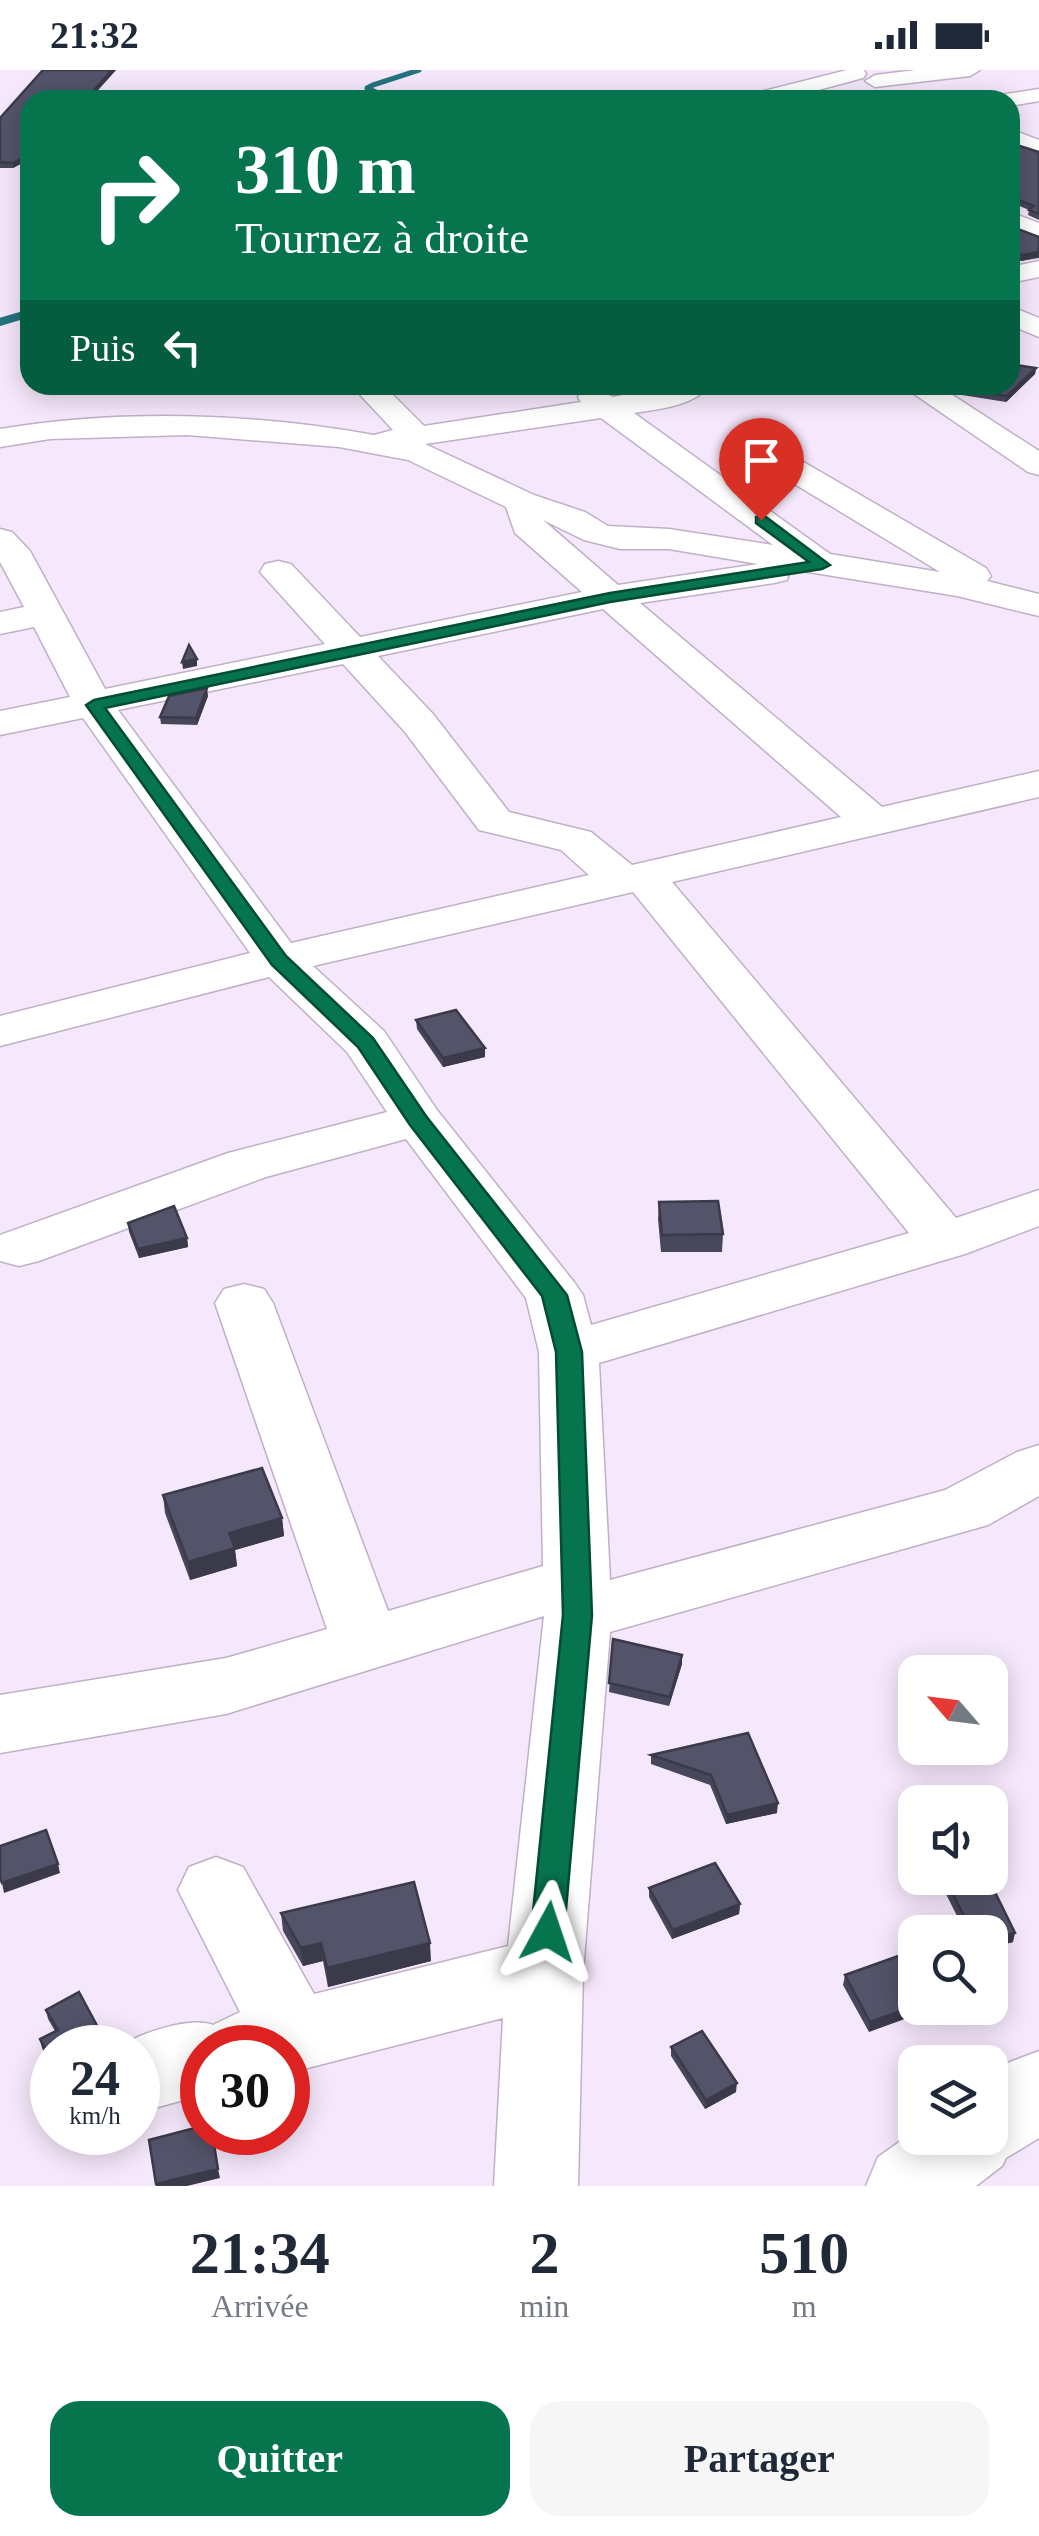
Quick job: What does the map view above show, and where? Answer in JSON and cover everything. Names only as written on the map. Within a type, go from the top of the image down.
[{"type":"street","points":[[802,90],[859,75],[970,70]]},
{"type":"street","points":[[859,75],[896,90]]},
{"type":"street","points":[[376,395],[416,436]]},
{"type":"street","points":[[590,395],[822,565]]},
{"type":"street","points":[[369,444],[608,408],[649,395]]},
{"type":"street","points":[[931,395],[1039,465]]},
{"type":"street","points":[[0,438],[50,430],[187,426],[369,444],[417,452],[522,502],[620,539],[669,538],[957,584],[1030,606]]},
{"type":"street","points":[[789,467],[1030,606]]},
{"type":"street","points":[[522,502],[527,526],[872,821]]},
{"type":"street","points":[[0,539],[12,551],[23,619],[94,705],[279,960],[366,1042],[418,1120],[554,1295],[569,1352],[576,1598],[544,1972],[536,2186]]},
{"type":"street","points":[[0,723],[610,598],[822,565]]},
{"type":"street","points":[[278,572],[418,723],[494,822],[576,841],[634,878],[945,1241]]},
{"type":"street","points":[[0,1031],[279,960],[1039,784]]},
{"type":"street","points":[[19,1248],[247,1166],[418,1120]]},
{"type":"street","points":[[569,1352],[945,1241],[1039,1207]]},
{"type":"street","points":[[244,1304],[366,1644]]},
{"type":"street","points":[[0,1724],[226,1686],[366,1644],[965,1508],[1039,1468]]},
{"type":"street","points":[[216,1890],[263,2025]]},
{"type":"street","points":[[310,2031],[544,1972]]},
{"type":"street","points":[[1008,2112],[1039,2089]]},
{"type":"street","points":[[908,2186],[950,2155]]},
{"type":"building","points":[[43,70],[112,70],[94,90],[25,90]]},
{"type":"building","points":[[20,96],[20,159],[13,163],[0,162],[0,118]]},
{"type":"building","points":[[1020,146],[1039,152],[1039,214],[1029,210],[1034,206],[1020,201]]},
{"type":"building","points":[[1020,230],[1039,237],[1039,252],[1022,255]]},
{"type":"building","points":[[1020,366],[1036,368],[1020,383]]},
{"type":"building","points":[[189,645],[197,659],[182,662]]},
{"type":"building","points":[[207,688],[196,718],[160,717],[169,696]]},
{"type":"building","points":[[456,1010],[485,1048],[443,1058],[416,1020]]},
{"type":"building","points":[[718,1201],[723,1234],[662,1235],[659,1202]]},
{"type":"building","points":[[174,1206],[187,1238],[138,1249],[128,1223]]},
{"type":"building","points":[[262,1468],[282,1518],[229,1533],[235,1548],[188,1562],[163,1495]]},
{"type":"building","points":[[613,1639],[682,1655],[670,1697],[609,1683]]},
{"type":"building","points":[[748,1733],[778,1803],[727,1815],[711,1775],[651,1755]]},
{"type":"building","points":[[46,1830],[58,1864],[2,1883],[0,1846]]},
{"type":"building","points":[[715,1863],[740,1904],[673,1930],[649,1888]]},
{"type":"building","points":[[414,1882],[430,1943],[327,1968],[321,1943],[301,1948],[281,1913]]},
{"type":"building","points":[[954,1895],[996,1895],[1006,1915],[964,1915]]},
{"type":"building","points":[[898,1956],[898,2012],[870,2022],[845,1975]]},
{"type":"building","points":[[79,1992],[97,2025],[55,2025],[46,2010]]},
{"type":"building","points":[[702,2031],[737,2083],[706,2100],[671,2047]]},
{"type":"building","points":[[180,2132],[180,2155],[216,2155],[218,2169],[156,2184],[151,2155],[160,2155],[160,2137]]},
{"type":"waterway","points":[[372,90],[367,88],[419,70]]},
{"type":"waterway","points":[[0,322],[20,316]]},
{"type":"route","points":[[548,1932],[578,1615],[569,1352],[554,1295],[418,1120],[366,1042],[279,960],[94,705],[610,598],[822,565],[761,520]]}]
